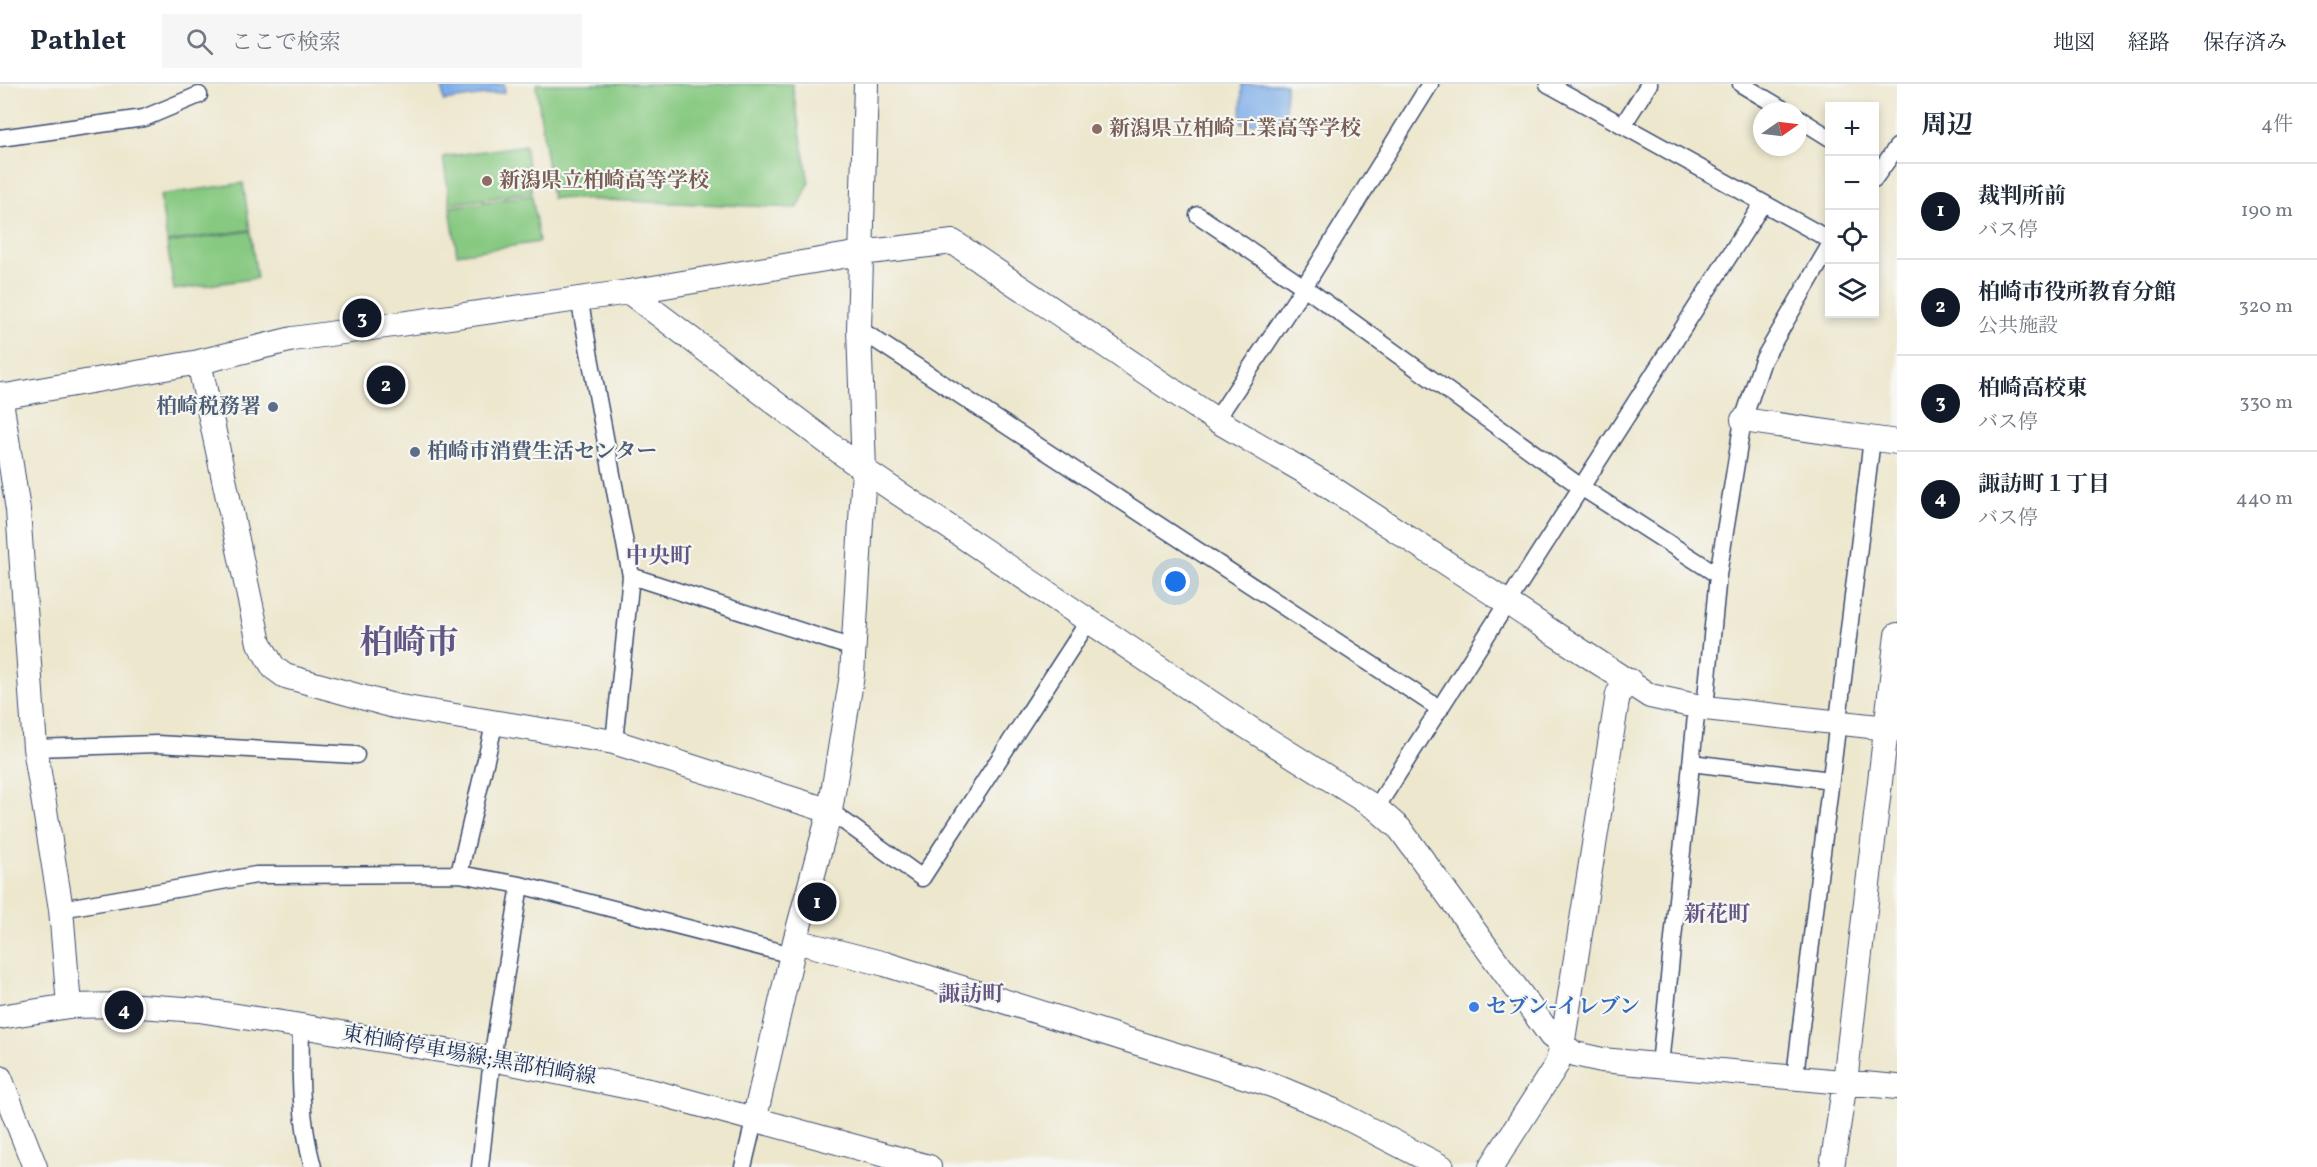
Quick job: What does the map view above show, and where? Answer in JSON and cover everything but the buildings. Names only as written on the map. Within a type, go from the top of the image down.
[{"type":"street","points":[[743,1167],[794,948],[830,811],[852,675],[864,470],[859,328],[866,84]]},
{"type":"street","points":[[1216,420],[1304,287],[1430,84]]},
{"type":"street","points":[[1548,84],[1825,237]]},
{"type":"street","points":[[1623,125],[1648,84]]},
{"type":"street","points":[[1741,84],[1771,102]]},
{"type":"street","points":[[0,138],[144,118],[199,95]]},
{"type":"street","points":[[1807,124],[1825,135]]},
{"type":"street","points":[[1879,169],[1897,147]]},
{"type":"street","points":[[1376,808],[1763,203]]},
{"type":"street","points":[[1198,214],[1304,287],[1581,487],[1719,575]]},
{"type":"street","points":[[69,1006],[61,909],[35,748],[18,510],[0,396],[199,362],[292,339],[629,292],[861,253],[953,242],[1216,420],[1324,483],[1650,696],[1701,707],[1838,725],[1892,729]]},
{"type":"street","points":[[1660,1065],[1691,763],[1743,420],[1763,360],[1825,254]]},
{"type":"street","points":[[629,292],[864,470],[1088,622],[1376,808],[1400,829],[1517,992],[1551,1036],[1562,1046],[1575,1054],[1602,1060],[1897,1087]]},
{"type":"street","points":[[579,298],[631,576],[615,742]]},
{"type":"street","points":[[859,328],[1440,709]]},
{"type":"street","points":[[199,362],[259,643],[274,668],[300,682],[394,706],[615,742],[830,811],[922,878],[1088,622]]},
{"type":"street","points":[[1743,420],[1897,442]]},
{"type":"street","points":[[1795,1076],[1872,439]]},
{"type":"street","points":[[631,576],[853,648]]},
{"type":"street","points":[[1832,1167],[1892,729],[1897,635]]},
{"type":"street","points":[[1491,1167],[1557,1064],[1562,1046],[1618,694],[1630,681]]},
{"type":"street","points":[[459,874],[495,721]]},
{"type":"street","points":[[35,748],[157,744],[356,755]]},
{"type":"street","points":[[1691,763],[1831,780]]},
{"type":"street","points":[[61,909],[256,875],[459,874],[520,885],[794,948],[885,964],[1272,1085],[1332,1110],[1442,1167]]},
{"type":"street","points":[[480,1167],[492,1059],[520,885]]},
{"type":"street","name":"東柏崎停車場線;黒部柏崎線","points":[[0,1017],[69,1006],[144,1005],[199,1010],[301,1026],[492,1059],[644,1090],[755,1117],[929,1167]]},
{"type":"street","points":[[301,1026],[300,1075],[306,1137],[314,1167]]},
{"type":"street","points":[[0,1078],[35,1167]]},
{"type":"green space","points":[[536,84],[792,84],[809,183],[798,208],[552,198]]},
{"type":"green space","points":[[525,145],[532,192],[450,204],[443,157]]},
{"type":"green space","points":[[243,183],[250,230],[167,242],[160,195]]},
{"type":"green space","points":[[532,195],[539,242],[457,254],[450,207]]},
{"type":"green space","points":[[250,231],[257,278],[174,290],[167,243]]},
{"type":"water","points":[[442,84],[504,84],[505,92],[444,101]]},
{"type":"water","points":[[1242,84],[1286,84],[1285,124],[1241,123]]},
{"type":"place","name":"新潟県立柏崎工業高等学校","points":[[1097,129]]},
{"type":"place","name":"新潟県立柏崎高等学校","points":[[487,181]]},
{"type":"place","name":"柏崎高校東","points":[[362,318]]},
{"type":"place","name":"柏崎市役所教育分館","points":[[386,385]]},
{"type":"place","name":"柏崎税務署","points":[[273,407]]},
{"type":"place","name":"柏崎市消費生活センター","points":[[415,452]]},
{"type":"place","name":"裁判所前","points":[[817,902]]},
{"type":"place","name":"セブン-イレブン","points":[[1474,1007]]},
{"type":"place","name":"諏訪町１丁目","points":[[124,1010]]},
{"type":"district","name":"中央町","points":[[659,557]]},
{"type":"district","name":"柏崎市","points":[[409,645]]},
{"type":"district","name":"新花町","points":[[1717,915]]},
{"type":"district","name":"諏訪町","points":[[971,995]]}]
